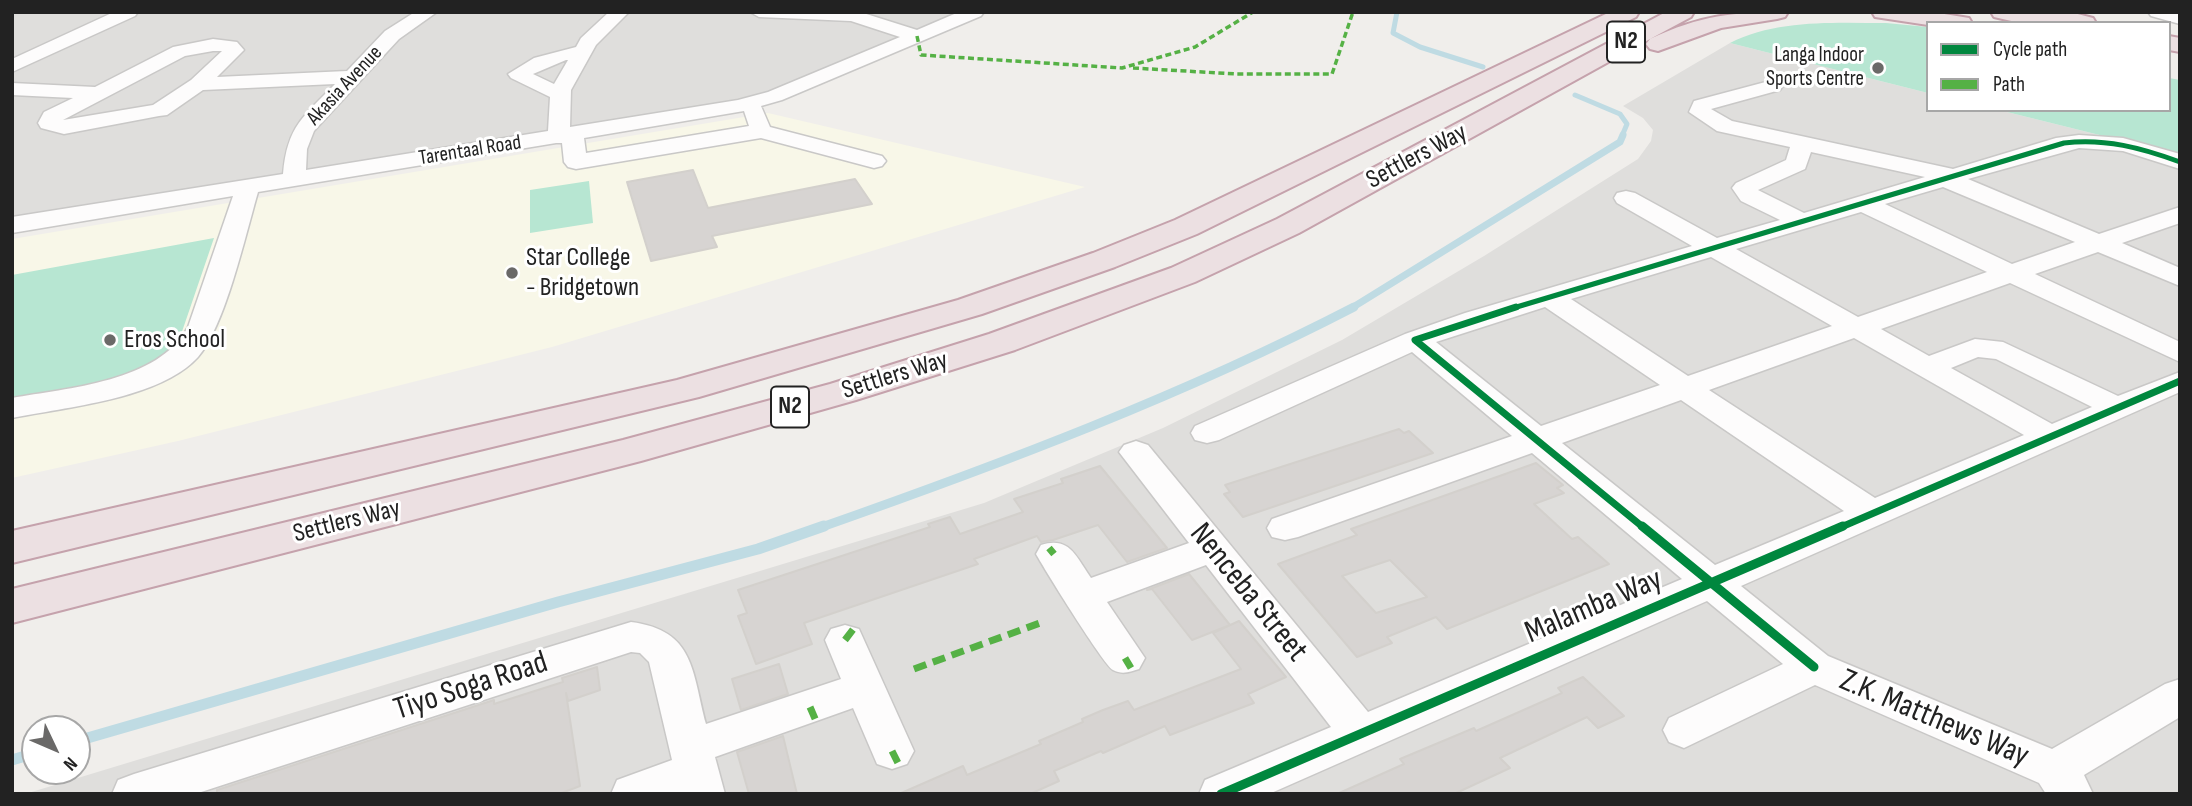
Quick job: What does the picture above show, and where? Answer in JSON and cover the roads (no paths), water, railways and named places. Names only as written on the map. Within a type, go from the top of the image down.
[{"type":"highway","name":"Settlers Way","points":[[12,606],[627,452],[843,392],[983,349],[1214,261],[1366,185],[1628,12]]},
{"type":"highway","name":"Settlers Way","points":[[12,547],[686,389],[934,318],[1104,260],[1186,227],[1482,84],[1526,80],[1575,69],[1683,12]]},
{"type":"highway","points":[[1575,69],[1613,62],[1684,32],[1720,21],[1777,12]]},
{"type":"highway","points":[[1883,12],[1947,21]]},
{"type":"highway","points":[[2001,12],[2041,21]]},
{"type":"highway","points":[[2043,12],[2077,21]]},
{"type":"street","points":[[12,66],[129,12]]},
{"type":"street","name":"Akasia Avenue","points":[[293,179],[300,136],[392,35],[428,12]]},
{"type":"street","points":[[620,12],[599,29],[561,90],[558,105],[576,162],[761,131],[874,161]]},
{"type":"street","points":[[759,12],[855,14],[917,36]]},
{"type":"street","name":"Tarentaal Road","points":[[12,225],[566,136],[751,103],[975,12]]},
{"type":"street","points":[[2157,12],[2180,19]]},
{"type":"street","points":[[213,45],[230,46],[234,50],[198,84],[159,110],[64,127],[49,123],[52,117],[180,51],[213,45]]},
{"type":"street","points":[[561,90],[551,91],[518,74],[528,67],[573,52],[583,52]]},
{"type":"street","points":[[198,84],[353,77]]},
{"type":"street","points":[[1773,86],[1701,105],[1700,112],[1725,126],[1949,178],[2180,278]]},
{"type":"street","points":[[12,89],[96,93]]},
{"type":"street","points":[[751,103],[761,131]]},
{"type":"street","points":[[1207,433],[1323,379],[1465,322],[2075,141],[2133,147],[2180,162]]},
{"type":"street","points":[[1802,142],[1797,163],[1744,188],[1750,196],[1802,221]]},
{"type":"street","points":[[12,408],[122,384],[168,365],[183,355],[195,342],[202,327],[247,187]]},
{"type":"street","points":[[1626,198],[2052,436]]},
{"type":"street","points":[[1862,203],[2180,353]]},
{"type":"street","points":[[1285,528],[2180,214]]},
{"type":"street","points":[[1549,297],[1872,514]]},
{"type":"street","name":"Z.K. Matthews Way","points":[[1415,340],[1814,667],[2063,782]]},
{"type":"street","points":[[1927,367],[1965,351],[1993,348],[2026,360],[2118,408]]},
{"type":"street","name":"Malamba Way","points":[[1221,794],[2180,381]]},
{"type":"street","name":"Nenceba Street","points":[[1136,452],[1361,734]]},
{"type":"street","points":[[1082,596],[1212,549]]},
{"type":"street","points":[[1054,554],[1125,658]]},
{"type":"street","name":"Tiyo Soga Road","points":[[134,794],[631,637],[648,639],[663,646],[669,660],[695,771]]},
{"type":"street","points":[[845,640],[892,751]]},
{"type":"street","name":"Z.K. Matthews Way","points":[[1684,730],[1814,667]]},
{"type":"street","points":[[633,794],[695,771],[866,687]]},
{"type":"street","points":[[2063,782],[2180,696]]},
{"type":"waterway","points":[[1397,12],[1393,33],[1420,47],[1483,67]]},
{"type":"waterway","points":[[1575,95],[1620,114],[1627,124],[1622,136]]},
{"type":"waterway","points":[[1350,309],[1620,142],[1623,135]]},
{"type":"waterway","points":[[1350,309],[1354,307]]},
{"type":"waterway","points":[[819,528],[1090,427],[1223,370],[1350,309]]},
{"type":"waterway","points":[[91,737],[558,602],[758,549],[824,526]]},
{"type":"waterway","points":[[12,760],[21,757]]},
{"type":"place","name":"Langa Indoor Sports Centre","points":[[1878,68]]},
{"type":"place","name":"Star College - Bridgetown","points":[[512,273]]},
{"type":"place","name":"Eros School","points":[[110,340]]}]
